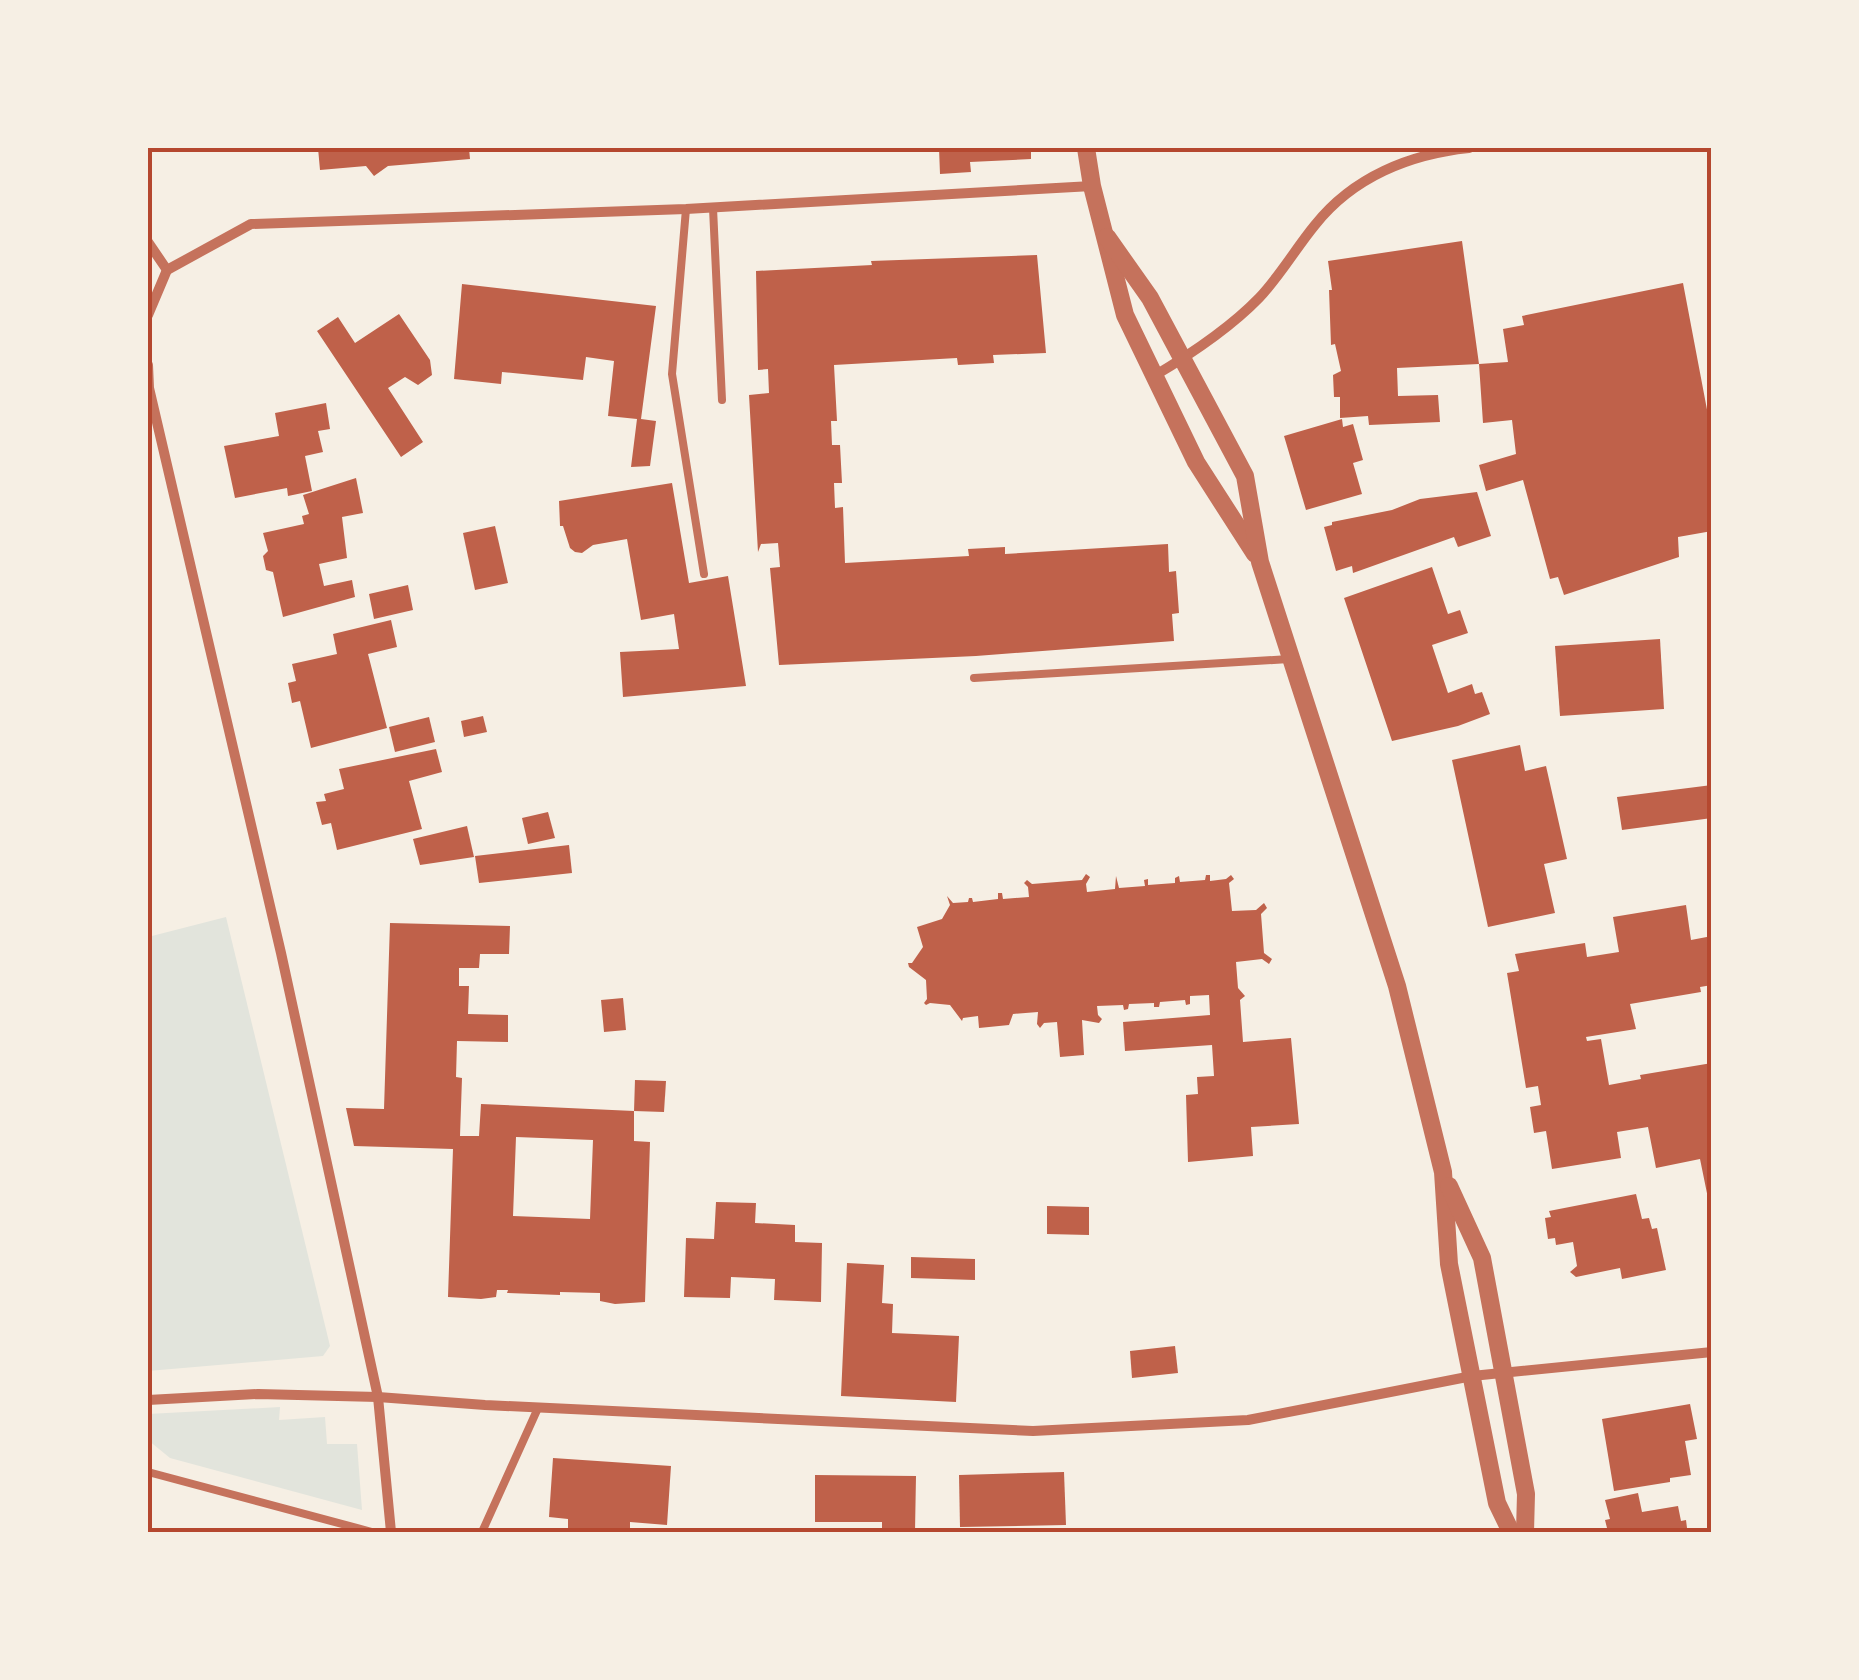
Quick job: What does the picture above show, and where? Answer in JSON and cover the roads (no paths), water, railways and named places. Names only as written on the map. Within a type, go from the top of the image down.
[{"type":"street","points":[[1086,148],[1125,315],[1211,490],[1260,562]]},
{"type":"street","points":[[1154,376],[1184,358],[1262,296],[1318,221],[1358,185],[1399,162],[1469,148]]},
{"type":"street","points":[[148,315],[166,270],[251,224],[713,208],[1092,186]]},
{"type":"street","points":[[1107,237],[1150,298],[1245,476],[1260,562],[1397,986],[1443,1172],[1449,1264],[1497,1502],[1511,1532]]},
{"type":"street","points":[[148,242],[166,270]]},
{"type":"street","points":[[148,365],[148,388],[281,953],[378,1397],[390,1532]]},
{"type":"street","points":[[1443,1172],[1482,1258],[1526,1494],[1525,1532]]},
{"type":"street","points":[[148,1400],[258,1394],[378,1397],[1033,1431],[1248,1420],[1472,1376],[1712,1352]]},
{"type":"lane","points":[[713,208],[722,400]]},
{"type":"lane","points":[[686,209],[672,374],[704,574]]},
{"type":"lane","points":[[974,678],[1292,658]]},
{"type":"lane","points":[[482,1532],[538,1408]]},
{"type":"lane","points":[[148,1472],[372,1532]]}]
